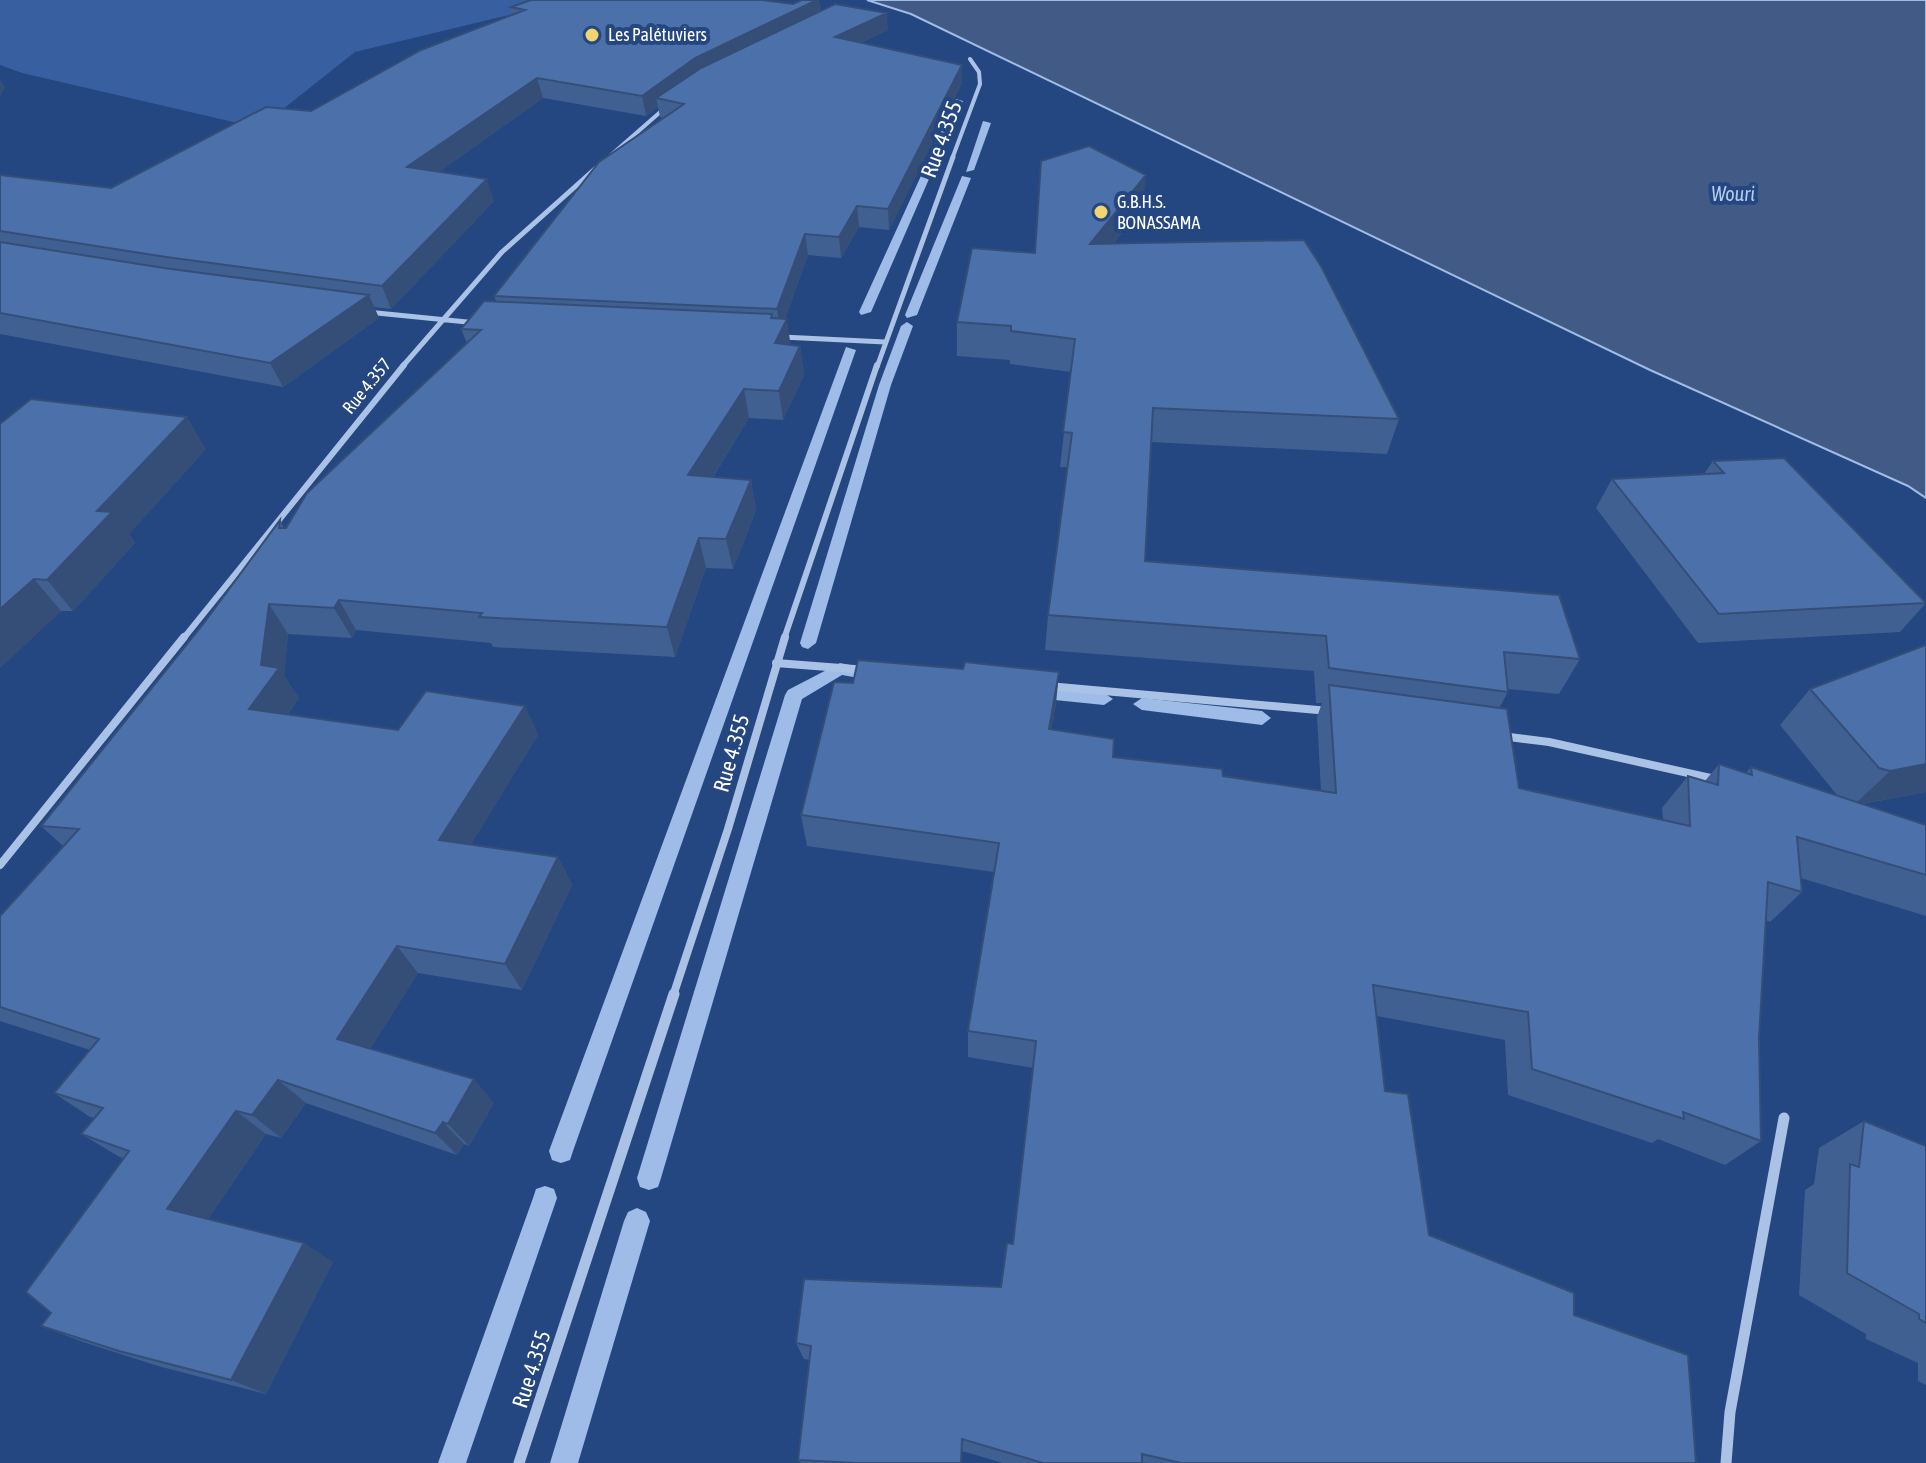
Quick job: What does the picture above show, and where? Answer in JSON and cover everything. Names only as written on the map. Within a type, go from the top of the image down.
[{"type":"street","name":"Rue 4.355","points":[[519,1463],[728,829],[776,663],[885,342],[980,84],[979,72],[970,59]]},
{"type":"street","name":"Rue 4.357","points":[[0,865],[439,321],[502,252],[656,114],[678,98]]},
{"type":"street","points":[[354,310],[439,321],[487,323]]},
{"type":"street","points":[[773,337],[885,342]]},
{"type":"street","points":[[776,663],[883,672]]},
{"type":"street","points":[[1036,685],[1344,713]]},
{"type":"street","points":[[1486,733],[1549,742],[1720,781]]},
{"type":"street","points":[[1726,1463],[1730,1412],[1784,1118]]},
{"type":"shaded area","points":[[0,0],[571,0],[355,52],[259,128],[22,73],[0,65]]},
{"type":"water","name":"Wouri","points":[[867,0],[1926,0],[1926,498],[1908,486],[1650,370],[911,14]]},
{"type":"building","points":[[531,0],[763,0],[793,4],[802,0],[817,0],[695,58],[642,96],[537,78],[407,167],[487,179],[382,286],[0,231],[0,175],[111,188],[266,107],[311,111],[421,50],[525,10],[511,7]]},
{"type":"building","points":[[835,4],[887,13],[835,37],[962,65],[888,209],[857,206],[839,237],[805,234],[777,309],[494,296],[599,162],[684,104],[656,98],[701,68]]},
{"type":"building","points":[[1089,146],[1146,175],[1090,244],[1304,240],[1321,266],[1399,419],[1153,408],[1145,561],[1559,595],[1580,659],[1504,652],[1508,692],[1329,668],[1326,636],[1048,615],[1072,433],[1063,432],[1075,339],[1011,331],[1011,326],[957,322],[972,248],[1035,253],[1041,161]]},
{"type":"building","points":[[0,242],[164,268],[369,295],[270,363],[0,313]]},
{"type":"building","points":[[484,301],[772,314],[771,318],[787,319],[775,343],[800,346],[779,391],[744,389],[688,475],[751,480],[726,539],[699,538],[667,627],[479,617],[482,613],[339,600],[334,608],[269,604],[261,665],[279,668],[249,709],[398,730],[426,691],[525,706],[439,840],[558,857],[505,964],[397,946],[337,1039],[474,1079],[448,1124],[443,1122],[435,1133],[278,1080],[252,1115],[236,1111],[167,1209],[304,1243],[231,1380],[119,1351],[41,1326],[51,1313],[26,1292],[129,1151],[81,1134],[103,1108],[54,1093],[99,1039],[0,1007],[0,916],[79,829],[41,826],[204,623],[280,520],[279,528],[286,528],[307,493],[481,330],[461,329]]},
{"type":"building","points":[[31,399],[187,417],[97,511],[112,512],[47,580],[34,579],[0,609],[0,424]]},
{"type":"building","points":[[1784,458],[1926,603],[1719,614],[1612,479],[1724,473],[1713,461]]},
{"type":"building","points":[[1926,645],[1926,764],[1890,771],[1879,768],[1810,689]]},
{"type":"building","points":[[858,660],[963,669],[965,662],[1059,672],[1049,729],[1114,739],[1113,757],[1222,769],[1223,776],[1336,793],[1329,685],[1507,709],[1519,788],[1690,826],[1688,776],[1718,785],[1719,764],[1752,775],[1751,767],[1926,825],[1926,875],[1797,837],[1802,892],[1768,882],[1759,1039],[1761,1141],[1683,1112],[1684,1119],[1532,1069],[1528,1012],[1373,985],[1385,1091],[1408,1094],[1429,1235],[1574,1293],[1574,1315],[1688,1355],[1696,1463],[1181,1463],[1142,1454],[1142,1463],[1043,1463],[962,1439],[961,1463],[798,1460],[811,1346],[796,1343],[804,1279],[1001,1287],[1007,1243],[1013,1244],[1036,1041],[968,1031],[999,843],[801,815],[834,682],[853,683]]},
{"type":"building","points":[[1864,1121],[1926,1146],[1926,1323],[1919,1319],[1919,1314],[1847,1273],[1850,1164],[1859,1167]]},
{"type":"waterway","points":[[865,312],[959,101]]},
{"type":"waterway","points":[[969,170],[986,123]]},
{"type":"waterway","points":[[911,315],[966,178]]},
{"type":"waterway","points":[[808,643],[885,385],[907,326]]},
{"type":"waterway","points":[[561,1151],[850,350]]},
{"type":"waterway","points":[[649,1178],[794,695],[840,669],[859,672]]},
{"type":"waterway","points":[[1035,692],[1104,699]]},
{"type":"waterway","points":[[1142,704],[1262,718]]},
{"type":"waterway","points":[[452,1463],[545,1198]]},
{"type":"waterway","points":[[564,1463],[637,1221]]},
{"type":"place","name":"Les Palétuviers","points":[[592,35]]},
{"type":"place","name":"G.B.H.S. BONASSAMA","points":[[1101,212]]}]
